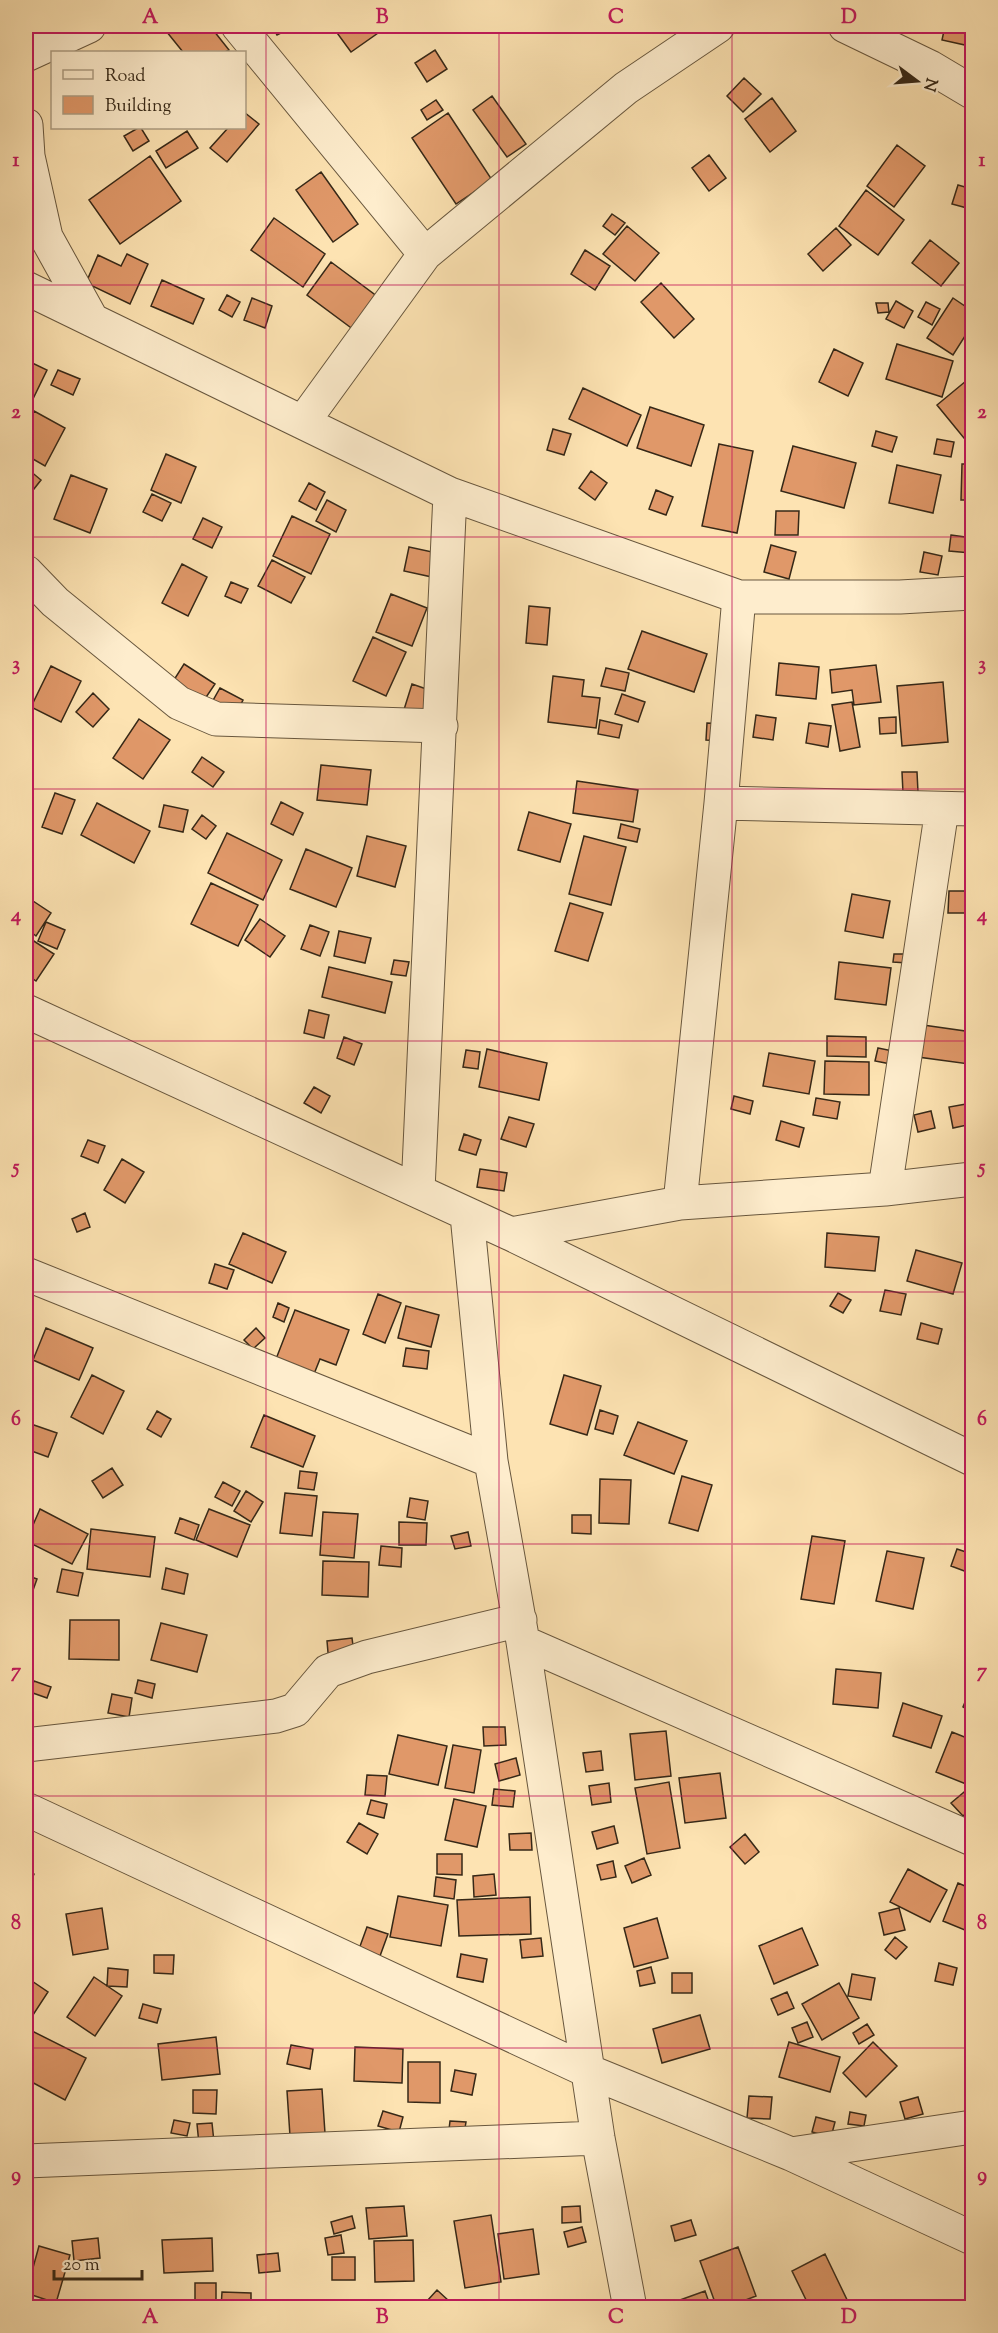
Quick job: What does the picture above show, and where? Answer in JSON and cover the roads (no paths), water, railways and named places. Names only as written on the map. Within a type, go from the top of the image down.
[{"type":"street","points":[[26,56],[89,26]]},
{"type":"street","points":[[238,26],[425,254]]},
{"type":"street","points":[[303,422],[425,254],[626,88],[718,26]]},
{"type":"street","points":[[845,26],[930,67],[972,92]]},
{"type":"street","points":[[26,125],[28,156],[46,237],[92,320]]},
{"type":"street","points":[[26,288],[450,494],[739,597],[900,597],[972,593]]},
{"type":"street","points":[[418,1190],[450,494]]},
{"type":"street","points":[[26,572],[40,597],[180,703],[216,718],[441,726]]},
{"type":"street","points":[[680,1203],[721,803],[739,597]]},
{"type":"street","points":[[721,803],[957,809],[885,1189]]},
{"type":"street","points":[[26,1011],[511,1234],[972,1459]]},
{"type":"street","points":[[511,1234],[680,1203],[885,1189],[972,1179]]},
{"type":"street","points":[[467,1215],[491,1461],[522,1631],[598,2139],[630,2307]]},
{"type":"street","points":[[26,1274],[491,1461]]},
{"type":"street","points":[[26,1745],[276,1716],[295,1710],[328,1671],[367,1657],[522,1631],[972,1839]]},
{"type":"street","points":[[26,1809],[588,2071],[791,2154],[972,2238]]},
{"type":"street","points":[[791,2154],[972,2127]]},
{"type":"street","points":[[26,2161],[598,2139]]}]
